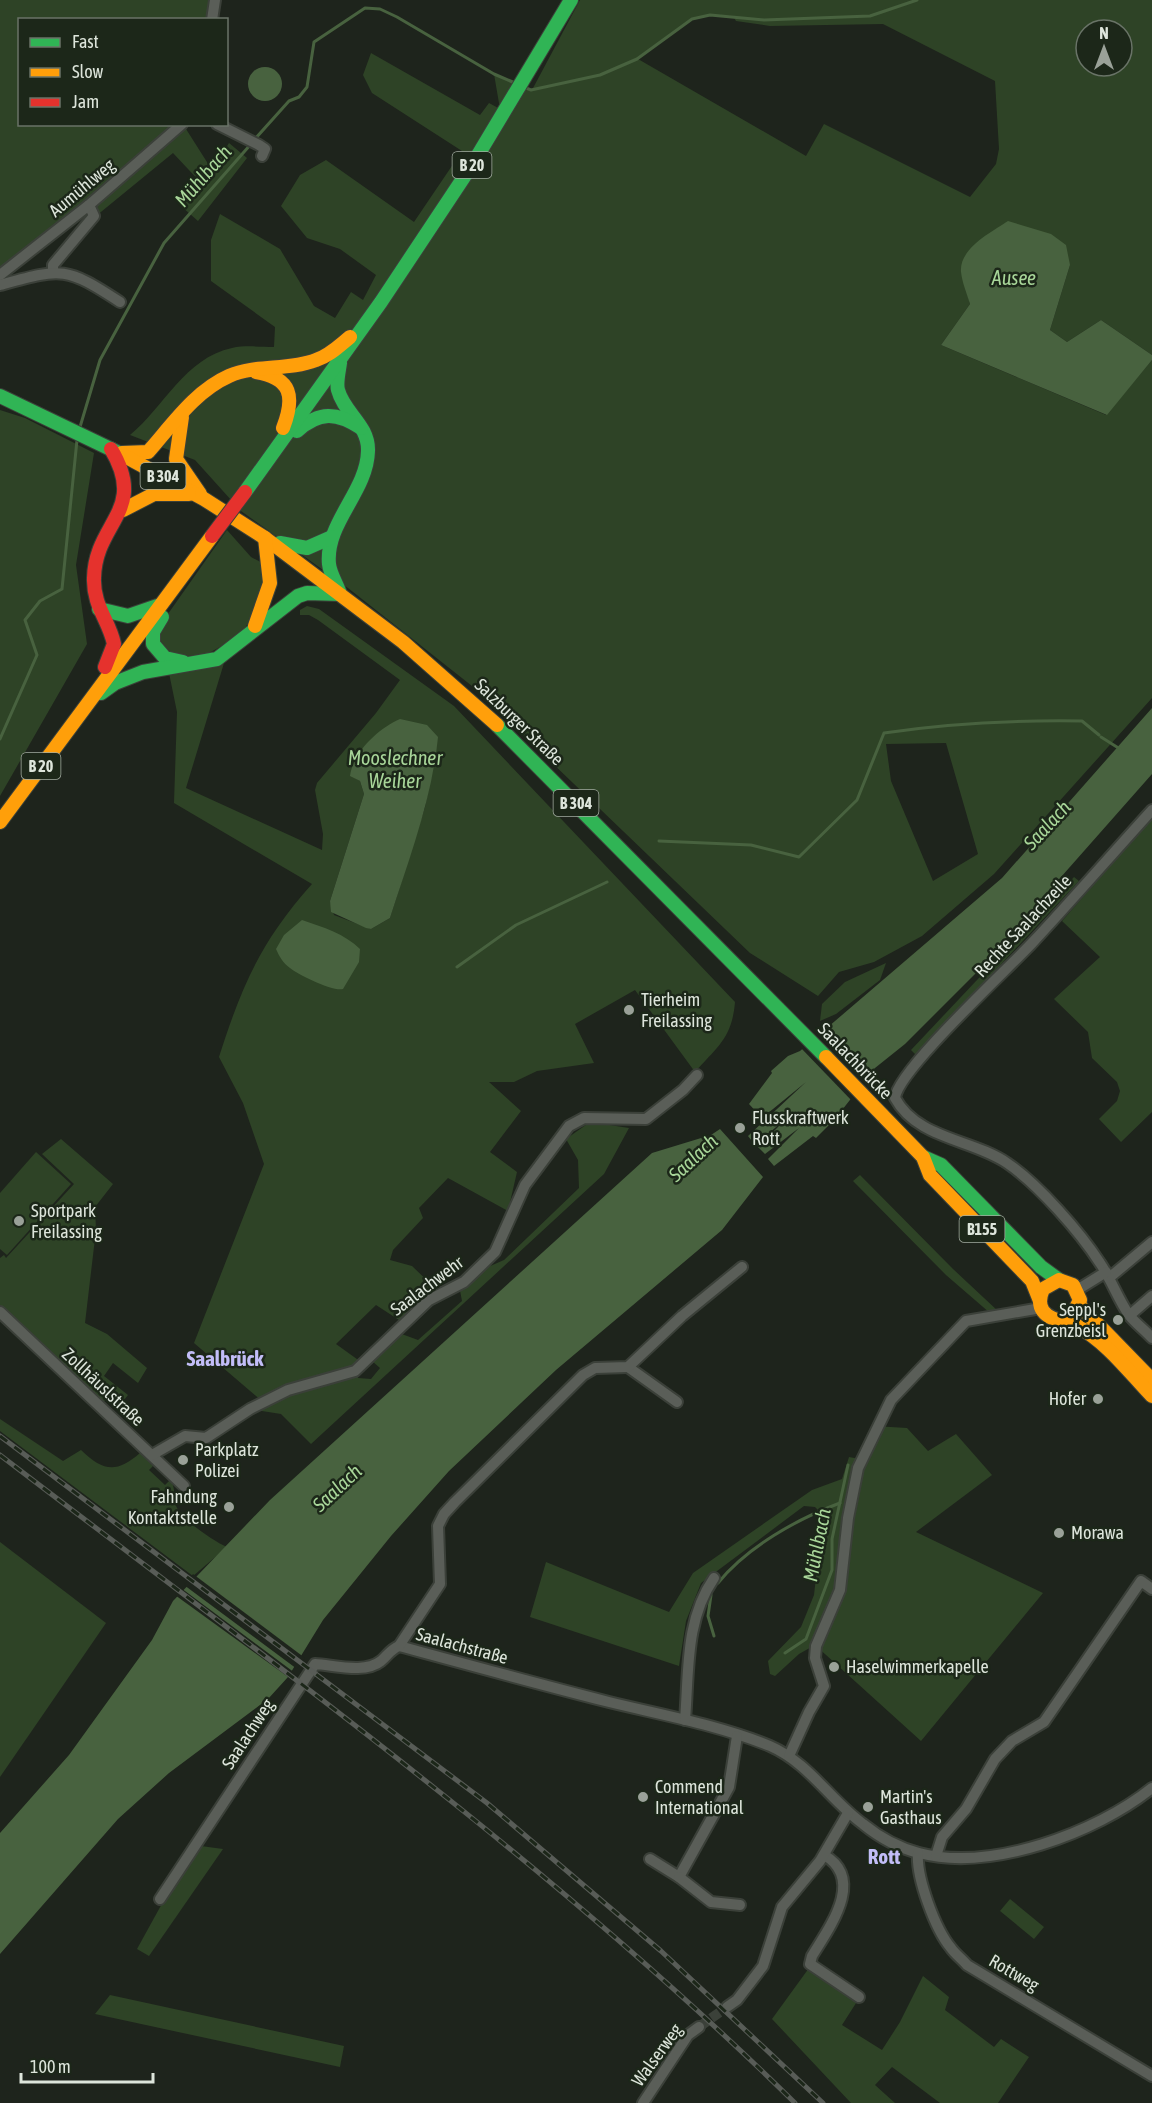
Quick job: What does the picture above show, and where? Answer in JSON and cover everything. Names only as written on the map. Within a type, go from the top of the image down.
[{"type":"main road","name":"B 20","points":[[0,822],[365,326],[515,96],[571,0]]},
{"type":"main road","points":[[0,396],[116,451],[148,452],[204,391],[228,376],[244,371],[319,360],[365,326]]},
{"type":"main road","points":[[265,538],[301,550],[320,546],[332,537],[357,494],[368,452],[363,430],[337,389],[341,359]]},
{"type":"main road","points":[[244,371],[265,373],[278,378],[290,393],[292,402],[290,413],[270,456]]},
{"type":"main road","points":[[270,456],[308,420],[318,416],[340,415],[363,430]]},
{"type":"main road","points":[[182,417],[176,459],[204,499]]},
{"type":"main road","points":[[91,699],[114,646],[112,632],[103,621],[99,609],[95,593],[94,571],[100,551],[123,510],[126,496],[123,470],[116,451]]},
{"type":"main road","name":"B 304","points":[[116,451],[204,499],[265,538],[340,594]]},
{"type":"main road","points":[[123,510],[146,496],[158,492],[175,492],[204,499]]},
{"type":"main road","points":[[91,699],[113,684],[137,673],[197,664],[224,655],[253,630],[303,594],[340,594],[329,564],[332,537]]},
{"type":"main road","points":[[253,630],[270,593],[271,565],[265,538]]},
{"type":"main road","points":[[188,569],[177,596],[155,627],[152,640],[157,650],[168,660],[197,664]]},
{"type":"main road","name":"Salzburger Straße","points":[[340,594],[476,704],[788,1017]]},
{"type":"main road","points":[[99,609],[129,618],[161,603]]},
{"type":"main road","name":"Saalachbrücke","points":[[788,1017],[923,1157]]},
{"type":"main road","name":"B155","points":[[923,1157],[941,1165],[1041,1267],[1059,1280]]},
{"type":"main road","name":"B155","points":[[923,1157],[930,1175],[1032,1281],[1041,1304]]},
{"type":"main road","points":[[1152,1380],[1079,1305],[1077,1290],[1069,1282],[1053,1281],[1043,1289],[1041,1304],[1052,1318],[1063,1319],[1097,1340],[1152,1396]]},
{"type":"main road","points":[[1063,1319],[1073,1314],[1079,1305]]},
{"type":"street","points":[[212,18],[215,0]]},
{"type":"street","name":"Aumühlweg","points":[[0,275],[89,205],[180,126]]},
{"type":"street","points":[[221,126],[249,139],[261,151]]},
{"type":"street","points":[[53,272],[53,265],[94,216],[89,205]]},
{"type":"street","points":[[0,285],[53,272],[80,278],[120,302]]},
{"type":"street","name":"Rechte Saalachzeile","points":[[1152,810],[1032,944],[916,1062],[895,1090],[898,1104],[913,1119],[931,1129],[988,1152],[1008,1164],[1084,1239],[1130,1315],[1152,1338]]},
{"type":"street","name":"Saalachwehr","points":[[152,1455],[185,1436],[206,1438],[250,1409],[288,1390],[355,1371],[429,1300],[464,1282],[495,1252],[525,1185],[569,1126],[584,1118],[646,1119],[683,1090],[697,1075]]},
{"type":"street","points":[[1077,1290],[1107,1275],[1152,1242]]},
{"type":"street","points":[[677,1402],[628,1367],[674,1324],[742,1267]]},
{"type":"street","points":[[1130,1315],[1152,1296]]},
{"type":"street","points":[[789,1756],[808,1712],[824,1686],[815,1658],[816,1646],[840,1590],[848,1518],[858,1468],[882,1416],[900,1388],[966,1322],[1041,1304]]},
{"type":"street","name":"Zollhäuslstraße","points":[[0,1312],[184,1486]]},
{"type":"street","name":"Saalachstraße","points":[[628,1367],[595,1368],[583,1375],[444,1514],[437,1538],[440,1584],[399,1646],[688,1721],[769,1746],[789,1756],[811,1773],[848,1813],[886,1840],[918,1853],[973,1857],[1026,1849],[1091,1825],[1152,1788]]},
{"type":"street","points":[[688,1721],[692,1625],[705,1591],[714,1578]]},
{"type":"street","points":[[936,1856],[938,1844],[966,1809],[994,1760],[1012,1741],[1044,1722],[1141,1581],[1152,1589]]},
{"type":"street","name":"Saalachweg","points":[[160,1899],[315,1664],[365,1667],[380,1662],[390,1650],[399,1646]]},
{"type":"street","points":[[679,1876],[729,1787],[737,1736]]},
{"type":"street","points":[[727,2007],[737,2000],[763,1966],[782,1907],[824,1855],[848,1813]]},
{"type":"street","name":"Rottweg","points":[[918,1853],[917,1867],[938,1926],[956,1953],[968,1965],[1152,2076]]},
{"type":"street","points":[[824,1855],[835,1862],[843,1883],[843,1902],[812,1956],[810,1964],[859,1997]]},
{"type":"street","points":[[650,1859],[679,1876],[711,1902],[740,1905]]},
{"type":"street","name":"Walserweg","points":[[643,2103],[688,2035],[699,2027]]},
{"type":"shaded area","points":[[0,0],[211,0],[208,18],[18,18],[18,126],[175,126],[0,275]]},
{"type":"shaded area","points":[[580,0],[1152,0],[1152,355],[1101,320],[1067,342],[1050,330],[1070,265],[961,270],[970,304],[941,345],[1106,415],[1152,360],[1152,698],[994,874],[922,936],[874,962],[839,972],[818,996],[750,953],[472,686],[348,588],[241,511],[195,460],[130,435],[176,385],[201,362],[216,353],[232,348],[274,347],[275,327],[211,281],[211,240],[220,214],[280,249],[314,306],[335,318],[351,292],[363,300],[376,275],[340,249],[307,238],[281,206],[300,175],[326,160],[414,222],[462,151],[372,93],[363,75],[371,53],[480,115],[489,103],[500,109],[494,74],[532,90]],"holes":[[[710,15],[733,16],[736,21],[770,26],[883,24],[995,81],[999,149],[996,164],[970,197],[824,124],[806,156],[638,59],[692,19]],[[946,743],[978,854],[933,881],[891,781],[886,744]]]},
{"type":"shaded area","points":[[186,129],[212,170],[229,143],[247,158],[198,221],[181,206],[204,186],[173,153],[96,216],[89,205]]},
{"type":"shaded area","points":[[0,410],[25,418],[94,453],[76,565],[87,644],[0,796]]},
{"type":"shaded area","points":[[227,530],[251,557],[268,566],[268,580],[246,627],[234,639],[209,653],[175,658],[159,639],[163,621]]},
{"type":"shaded area","points":[[307,606],[319,609],[454,706],[735,1002],[727,1033],[695,1072],[635,990],[575,1024],[594,1063],[537,1071],[514,1082],[489,1082],[521,1111],[490,1152],[517,1172],[508,1211],[448,1178],[419,1208],[423,1218],[393,1250],[390,1260],[412,1266],[437,1290],[399,1320],[376,1305],[336,1344],[361,1362],[358,1378],[371,1379],[380,1368],[372,1361],[399,1333],[418,1340],[462,1301],[458,1280],[504,1260],[579,1188],[578,1160],[566,1139],[590,1122],[629,1128],[604,1174],[311,1444],[281,1414],[250,1409],[263,1402],[194,1343],[264,1164],[243,1103],[219,1057],[236,1008],[255,965],[279,925],[312,884],[174,803],[177,712],[169,673],[224,663],[186,788],[322,850],[323,834],[315,790],[317,783],[376,713],[400,680],[318,620],[309,615],[300,615],[300,610]],"holes":[[[436,753],[425,807],[390,918],[371,929],[334,915],[330,901],[364,794],[360,781],[355,778]]]},
{"type":"shaded area","points":[[1152,818],[1152,1112],[1121,1142],[1099,1119],[1117,1101],[1120,1091],[1117,1082],[1092,1058],[1088,1032],[1054,999],[1100,957],[1062,921]]},
{"type":"shaded area","points":[[1074,877],[1079,881],[916,1055],[911,1050]]},
{"type":"shaded area","points":[[886,963],[880,980],[836,1014],[820,1021],[822,1004],[845,982]]},
{"type":"shaded area","points":[[61,1139],[113,1184],[95,1207],[96,1230],[85,1323],[107,1334],[147,1368],[138,1383],[113,1363],[104,1376],[128,1395],[120,1405],[109,1397],[103,1402],[0,1305],[0,1258],[4,1255],[6,1258],[74,1184],[42,1154]]},
{"type":"shaded area","name":"Sportpark Freilassing","points":[[36,1152],[71,1184],[7,1255],[0,1249],[0,1193]]},
{"type":"shaded area","points":[[860,1175],[999,1312],[990,1313],[946,1275],[853,1181]]},
{"type":"shaded area","points":[[0,1419],[63,1461],[81,1450],[103,1466],[117,1467],[140,1453],[153,1466],[149,1470],[165,1485],[170,1480],[177,1508],[181,1513],[200,1530],[227,1547],[193,1576],[0,1431]]},
{"type":"shaded area","points":[[874,1426],[907,1428],[928,1451],[956,1434],[992,1475],[916,1532],[1043,1593],[921,1741],[815,1645],[799,1654],[775,1676],[770,1674],[768,1661],[801,1627],[814,1595],[823,1515],[815,1507],[804,1506],[701,1583],[686,1621],[679,1666],[530,1617],[546,1562],[669,1612],[693,1573],[812,1490],[842,1479],[849,1457],[860,1459]]},
{"type":"shaded area","points":[[0,1542],[106,1623],[0,1777]]},
{"type":"shaded area","points":[[201,1846],[223,1849],[149,1956],[137,1949],[164,1900]]},
{"type":"shaded area","points":[[1010,1899],[1044,1927],[1034,1939],[1000,1911]]},
{"type":"shaded area","points":[[809,1968],[858,2000],[842,2025],[882,2050],[900,2022],[923,1976],[949,1997],[945,2010],[994,2047],[1001,2039],[1029,2057],[998,2103],[940,2103],[892,2067],[875,2085],[895,2103],[851,2103],[772,2019]]},
{"type":"shaded area","points":[[110,1995],[344,2046],[340,2067],[95,2014]]},
{"type":"water","points":[[265,67],[277,72],[282,84],[277,96],[265,101],[253,96],[248,84],[253,72]]},
{"type":"water","name":"Ausee","points":[[1008,221],[1051,234],[1066,245],[1070,265],[1050,330],[1067,342],[1101,320],[1152,355],[1152,360],[1107,415],[941,345],[970,304],[961,272],[965,255],[978,242]]},
{"type":"water","points":[[1152,708],[1152,774],[979,970],[905,1044],[875,1068],[835,1119],[816,1138],[813,1136],[774,1166],[768,1159],[799,1128],[765,1154],[758,1147],[789,1116],[755,1145],[748,1136],[806,1082],[762,1118],[749,1104],[772,1073],[771,1071],[788,1056],[800,1051],[1002,878]]},
{"type":"water","name":"Mooslechner Weiher","points":[[400,719],[427,725],[438,737],[435,760],[419,829],[390,918],[371,929],[331,912],[330,901],[364,794],[360,781],[350,776],[352,767],[368,742],[384,728]]},
{"type":"water","points":[[302,920],[341,935],[360,949],[359,962],[343,989],[324,986],[308,979],[290,968],[280,957],[276,949],[284,935]]},
{"type":"water","name":"Saalach","points":[[720,1129],[763,1177],[722,1230],[556,1370],[449,1471],[391,1536],[323,1620],[288,1677],[268,1699],[169,1773],[118,1819],[0,1954],[0,1833],[69,1755],[152,1640],[173,1601],[270,1500],[652,1153],[711,1135]]},
{"type":"pier","points":[[820,1030],[868,1081],[853,1102],[800,1047]]},
{"type":"pier","points":[[193,1574],[305,1658],[297,1669],[184,1585]]},
{"type":"pier","points":[[181,1588],[295,1673],[291,1679],[175,1595]]},
{"type":"waterway","name":"Mühlbach","points":[[526,88],[531,90],[600,75],[637,59],[692,19],[710,15],[764,20],[870,16],[917,0]]},
{"type":"waterway","name":"Mühlbach","points":[[255,139],[289,101],[299,97],[307,87],[314,42],[365,8],[380,9],[397,17],[494,74],[515,83]]},
{"type":"waterway","name":"Mühlbach","points":[[80,427],[100,360],[164,243],[251,144]]},
{"type":"waterway","name":"Mühlbach","points":[[0,739],[37,655],[25,620],[40,601],[62,589],[77,440]]},
{"type":"waterway","points":[[659,841],[751,845],[799,857],[857,800],[884,733],[983,723],[1082,721],[1099,735]]},
{"type":"waterway","points":[[1101,737],[1120,749]]},
{"type":"waterway","points":[[457,967],[516,925],[607,882]]},
{"type":"waterway","name":"Mühlbach","points":[[785,1653],[806,1639],[832,1570],[832,1539],[848,1465]]},
{"type":"waterway","points":[[718,1583],[758,1546],[807,1517],[840,1503]]},
{"type":"waterway","points":[[711,1595],[708,1616],[714,1636]]},
{"type":"tunnel","points":[[699,2027],[727,2007]]},
{"type":"railway","points":[[0,1436],[487,1803],[661,1951],[823,2103]]},
{"type":"railway","points":[[0,1455],[306,1688],[508,1847],[702,2014],[795,2103]]},
{"type":"traffic: fast","points":[[245,492],[381,302],[472,165],[571,0]]},
{"type":"traffic: fast","points":[[340,363],[338,390],[345,406],[365,434],[368,451],[361,480],[339,521],[329,549],[329,564],[340,594]]},
{"type":"traffic: fast","points":[[0,396],[121,454]]},
{"type":"traffic: fast","points":[[297,431],[313,420],[328,416],[344,419],[361,428]]},
{"type":"traffic: fast","points":[[280,543],[307,548],[332,537]]},
{"type":"traffic: fast","points":[[101,693],[115,683],[143,672],[217,659],[298,596],[307,593],[340,594]]},
{"type":"traffic: fast","points":[[99,609],[128,616],[157,606]]},
{"type":"traffic: fast","points":[[162,617],[153,632],[153,644],[165,658],[183,662]]},
{"type":"traffic: fast","points":[[497,725],[826,1057]]},
{"type":"traffic: fast","points":[[923,1157],[941,1165],[1041,1267],[1059,1280]]},
{"type":"traffic: slow","points":[[122,453],[148,452],[175,420],[205,390],[217,382],[239,372],[316,360],[330,353],[350,337]]},
{"type":"traffic: slow","points":[[256,372],[277,379],[288,391],[289,407],[283,428]]},
{"type":"traffic: slow","points":[[182,417],[176,459],[200,494]]},
{"type":"traffic: slow","points":[[121,454],[204,499],[265,538],[403,642],[497,725]]},
{"type":"traffic: slow","points":[[123,510],[154,494],[189,494]]},
{"type":"traffic: slow","points":[[0,822],[212,536]]},
{"type":"traffic: slow","points":[[255,626],[270,583],[265,538]]},
{"type":"traffic: slow","points":[[826,1057],[923,1157],[930,1175],[1032,1281],[1040,1301]]},
{"type":"traffic: slow","points":[[1063,1319],[1073,1314],[1080,1300],[1073,1285],[1059,1280],[1043,1289],[1041,1294],[1040,1306],[1046,1315],[1073,1324],[1098,1340],[1152,1396]]},
{"type":"traffic: slow","points":[[1079,1305],[1152,1380]]},
{"type":"traffic: jam","points":[[105,667],[114,644],[96,597],[94,578],[102,543],[117,516],[124,487],[121,470],[111,449]]},
{"type":"traffic: jam","points":[[212,536],[245,492]]},
{"type":"place","name":"Tierheim Freilassing","points":[[629,1010]]},
{"type":"place","name":"Flusskraftwerk Rott","points":[[740,1128]]},
{"type":"place","name":"Sportpark Freilassing","points":[[19,1221]]},
{"type":"place","name":"Seppl's Grenzbeisl","points":[[1118,1320]]},
{"type":"place","name":"Hofer","points":[[1098,1399]]},
{"type":"place","name":"Parkplatz Polizei","points":[[183,1460]]},
{"type":"place","name":"Fahndung Kontaktstelle","points":[[229,1507]]},
{"type":"place","name":"Morawa","points":[[1059,1533]]},
{"type":"place","name":"Haselwimmerkapelle","points":[[834,1667]]},
{"type":"place","name":"Commend International","points":[[643,1797]]},
{"type":"place","name":"Martin's Gasthaus","points":[[868,1807]]},
{"type":"district","name":"Saalbrück","points":[[225,1359]]},
{"type":"district","name":"Rott","points":[[884,1857]]}]
